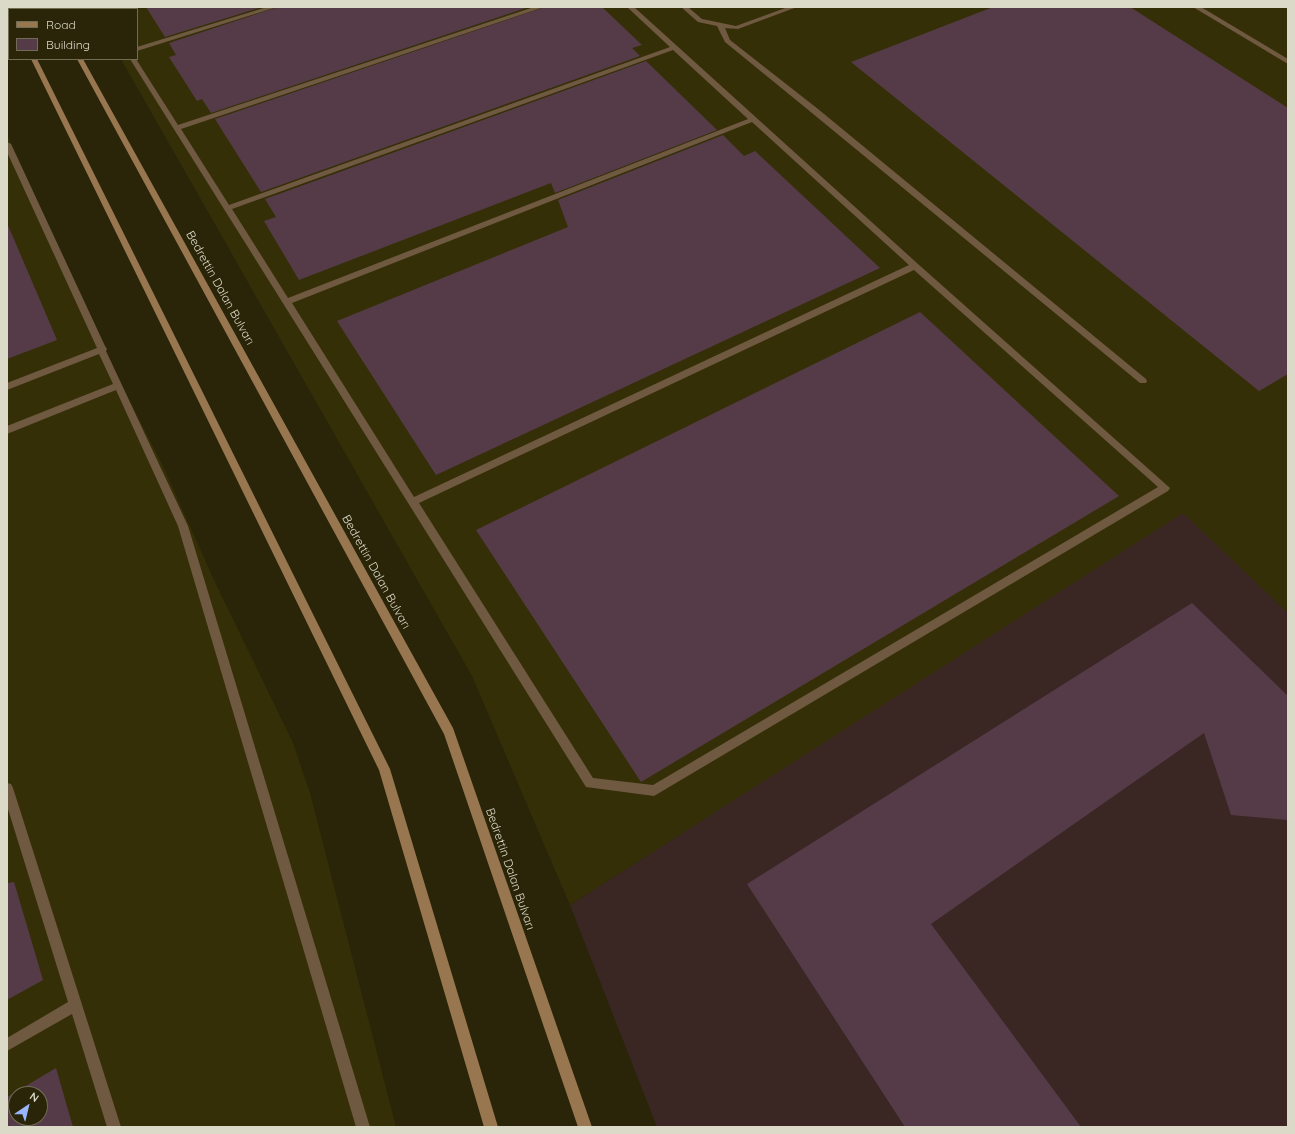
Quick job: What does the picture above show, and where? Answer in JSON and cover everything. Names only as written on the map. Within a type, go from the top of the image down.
[{"type":"main road","points":[[34,60],[384,769],[491,1127]]},
{"type":"main road","name":"Bedrettin Dalan Bulvarı","points":[[81,60],[449,732],[585,1127]]},
{"type":"lane","points":[[138,49],[274,7]]},
{"type":"lane","points":[[176,128],[541,7]]},
{"type":"lane","points":[[134,60],[590,784],[654,791],[1165,488],[915,266],[630,7]]},
{"type":"lane","points":[[684,7],[700,21],[736,28],[794,7]]},
{"type":"lane","points":[[1196,7],[1288,62]]},
{"type":"lane","points":[[720,25],[727,41],[821,116],[1143,381]]},
{"type":"lane","points":[[227,208],[675,47]]},
{"type":"lane","points":[[287,302],[754,119]]},
{"type":"lane","points":[[7,144],[9,155],[103,349],[183,526],[364,1127]]},
{"type":"lane","points":[[412,502],[915,266]]},
{"type":"lane","points":[[7,387],[103,349]]},
{"type":"lane","points":[[7,430],[119,385]]},
{"type":"lane","points":[[7,790],[114,1127]]},
{"type":"lane","points":[[7,1045],[76,1005]]},
{"type":"shaded area","points":[[1288,7],[1288,613],[1183,513],[570,905],[472,676],[122,60],[138,60],[138,8],[92,8]]},
{"type":"shaded area","points":[[7,134],[115,372],[163,466],[213,578],[293,743],[310,793],[396,1127],[7,1127]]},
{"type":"shaded area","points":[[1183,512],[1288,613],[1288,1127],[657,1127],[570,905]]},
{"type":"building","points":[[146,7],[262,7],[165,37]]},
{"type":"building","points":[[278,7],[529,7],[211,113],[202,99],[197,101],[169,57],[176,55],[169,43]]},
{"type":"building","points":[[545,7],[602,7],[642,45],[632,48],[640,56],[261,192],[215,119]]},
{"type":"building","points":[[993,7],[1130,7],[1288,108],[1288,374],[1259,391],[851,62]]},
{"type":"building","points":[[646,61],[717,130],[555,193],[551,183],[299,280],[264,221],[276,217],[265,199]]},
{"type":"building","points":[[723,135],[744,156],[755,151],[880,268],[436,475],[337,321],[568,227],[558,200]]},
{"type":"building","points":[[7,223],[57,340],[7,359]]},
{"type":"building","points":[[920,312],[1119,496],[641,782],[476,530]]},
{"type":"building","points":[[1192,603],[1288,696],[1288,820],[1231,815],[1204,733],[931,924],[1081,1127],[905,1127],[747,884]]},
{"type":"building","points":[[14,882],[43,980],[7,1000],[7,883]]},
{"type":"building","points":[[56,1068],[73,1127],[7,1127],[8,1096],[8,1126],[48,1126],[48,1086],[26,1086]]}]
